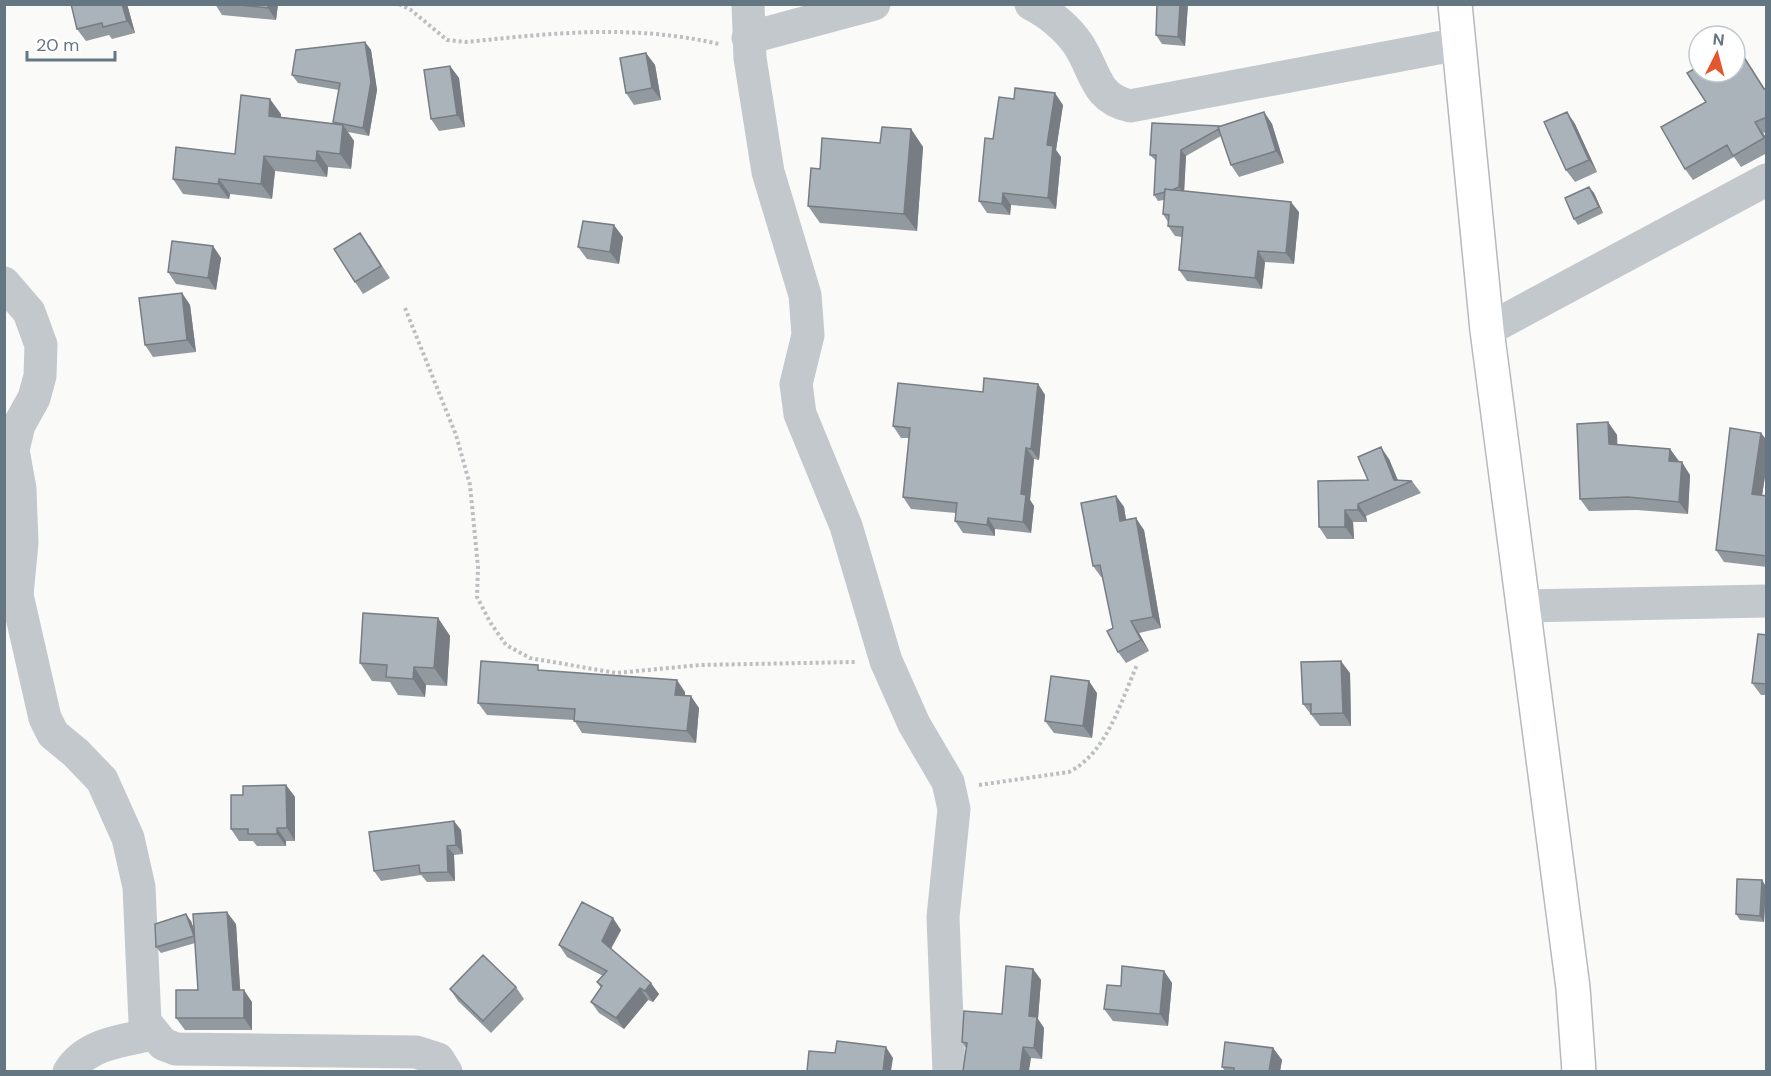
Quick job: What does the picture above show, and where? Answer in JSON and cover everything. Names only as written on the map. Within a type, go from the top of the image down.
[{"type":"main road","points":[[1455,4],[1487,330],[1573,987],[1579,1071]]},
{"type":"street","points":[[748,4],[749,48],[768,172],[805,295],[808,335],[796,384],[800,414],[846,526],[886,662],[914,724],[953,795],[954,809],[943,917],[949,1071]]},
{"type":"street","points":[[749,48],[874,4]]},
{"type":"street","points":[[1031,4],[1047,12],[1077,43],[1102,91],[1113,102],[1130,106],[1459,44]]},
{"type":"street","points":[[1487,330],[1767,180]]},
{"type":"street","points":[[4,283],[29,312],[41,345],[40,376],[34,398],[19,425],[13,450],[20,489],[22,543],[17,595],[45,718],[53,734],[76,753],[102,780],[128,838],[139,887],[145,1022],[153,1035],[163,1044],[176,1049],[416,1052],[438,1059],[446,1071]]},
{"type":"street","points":[[1523,606],[1767,602]]},
{"type":"street","points":[[69,1071],[76,1062],[101,1045],[153,1035]]},
{"type":"path","points":[[399,4],[411,10],[447,40],[466,42],[606,30],[676,34],[749,48]]},
{"type":"path","points":[[405,308],[456,435],[470,485],[478,567],[477,597],[490,622],[506,645],[530,658],[616,673],[700,665],[886,662]]},
{"type":"path","points":[[953,795],[972,787],[999,781],[1069,772],[1081,766],[1094,753],[1105,736],[1137,665]]},
{"type":"building","points":[[71,4],[122,4],[127,21],[103,27],[102,23],[77,29]]},
{"type":"building","points":[[230,4],[268,4],[268,8]]},
{"type":"building","points":[[1157,4],[1180,4],[1178,37],[1156,35]]},
{"type":"building","points":[[365,42],[371,82],[363,128],[333,122],[340,83],[292,75],[296,50]]},
{"type":"building","points":[[646,53],[652,88],[626,93],[620,58]]},
{"type":"building","points":[[1747,62],[1764,89],[1767,88],[1767,117],[1755,122],[1764,138],[1733,156],[1727,145],[1685,169],[1661,127],[1706,102],[1694,84],[1747,84]]},
{"type":"building","points":[[450,66],[457,115],[431,119],[424,70]]},
{"type":"building","points":[[1015,88],[1055,93],[1047,145],[1053,146],[1048,198],[1003,193],[1002,204],[979,201],[985,138],[993,139],[999,97],[1014,99]]},
{"type":"building","points":[[241,95],[270,99],[269,116],[343,125],[340,154],[317,151],[316,161],[264,156],[261,184],[219,179],[218,184],[173,179],[176,147],[235,154]]},
{"type":"building","points":[[1264,112],[1276,151],[1231,165],[1218,127]]},
{"type":"building","points":[[1567,112],[1589,160],[1566,170],[1544,122]]},
{"type":"building","points":[[1152,123],[1221,126],[1181,150],[1179,187],[1172,190],[1165,189],[1165,192],[1154,195],[1156,155],[1150,155]]},
{"type":"building","points":[[882,127],[911,129],[904,214],[808,206],[811,168],[820,169],[822,138],[880,143]]},
{"type":"building","points":[[1589,187],[1599,207],[1574,219],[1565,198]]},
{"type":"building","points":[[1165,189],[1291,202],[1286,253],[1258,251],[1255,278],[1179,270],[1183,227],[1168,226],[1169,215],[1163,214]]},
{"type":"building","points":[[583,221],[614,225],[610,252],[578,247]]},
{"type":"building","points":[[360,233],[381,266],[355,282],[334,249]]},
{"type":"building","points":[[172,241],[213,246],[208,278],[168,272]]},
{"type":"building","points":[[182,293],[187,340],[145,345],[139,298]]},
{"type":"building","points":[[984,378],[1038,384],[1031,449],[1026,448],[1021,494],[1026,495],[1023,522],[988,518],[987,525],[955,521],[957,503],[903,497],[910,428],[893,426],[898,383],[983,392]]},
{"type":"building","points":[[1608,422],[1609,444],[1670,449],[1669,461],[1682,462],[1679,502],[1628,497],[1580,499],[1577,424]]},
{"type":"building","points":[[1730,428],[1761,433],[1752,494],[1767,496],[1767,556],[1716,550]]},
{"type":"building","points":[[1381,447],[1394,480],[1412,481],[1358,504],[1358,510],[1345,510],[1345,527],[1319,527],[1318,481],[1368,480],[1358,457]]},
{"type":"building","points":[[1116,496],[1120,521],[1136,518],[1153,617],[1131,621],[1141,640],[1118,652],[1107,631],[1113,628],[1100,565],[1093,566],[1081,503]]},
{"type":"building","points":[[363,613],[438,618],[434,668],[414,667],[413,679],[386,677],[387,665],[360,663]]},
{"type":"building","points":[[1758,634],[1767,635],[1767,684],[1752,683]]},
{"type":"building","points":[[481,661],[538,665],[538,670],[677,680],[675,695],[691,696],[687,731],[574,721],[575,709],[478,703]]},
{"type":"building","points":[[1341,661],[1343,713],[1311,714],[1311,704],[1303,704],[1301,662]]},
{"type":"building","points":[[1051,676],[1089,681],[1083,726],[1045,721]]},
{"type":"building","points":[[286,785],[287,828],[277,828],[277,834],[248,834],[248,829],[231,829],[231,795],[243,795],[243,786]]},
{"type":"building","points":[[454,821],[456,845],[447,846],[448,872],[420,873],[419,865],[374,871],[369,832]]},
{"type":"building","points":[[1737,879],[1762,880],[1760,916],[1736,914]]},
{"type":"building","points":[[582,902],[613,918],[602,941],[651,983],[645,991],[640,988],[616,1018],[591,1002],[602,986],[597,982],[607,971],[559,945]]},
{"type":"building","points":[[227,912],[233,990],[244,990],[244,1018],[176,1018],[176,990],[198,990],[193,914]]},
{"type":"building","points":[[186,914],[194,936],[156,947],[155,924]]},
{"type":"building","points":[[483,955],[516,987],[483,1021],[450,989]]},
{"type":"building","points":[[1006,966],[1033,969],[1029,1016],[1037,1017],[1034,1048],[1023,1047],[1020,1071],[963,1071],[967,1043],[962,1042],[964,1011],[1002,1014]]},
{"type":"building","points":[[1122,966],[1164,971],[1160,1014],[1104,1009],[1107,985],[1121,986]]},
{"type":"building","points":[[837,1041],[886,1047],[883,1071],[807,1071],[809,1051],[835,1053]]},
{"type":"building","points":[[1225,1042],[1273,1048],[1269,1071],[1234,1071],[1234,1068],[1222,1067]]}]
